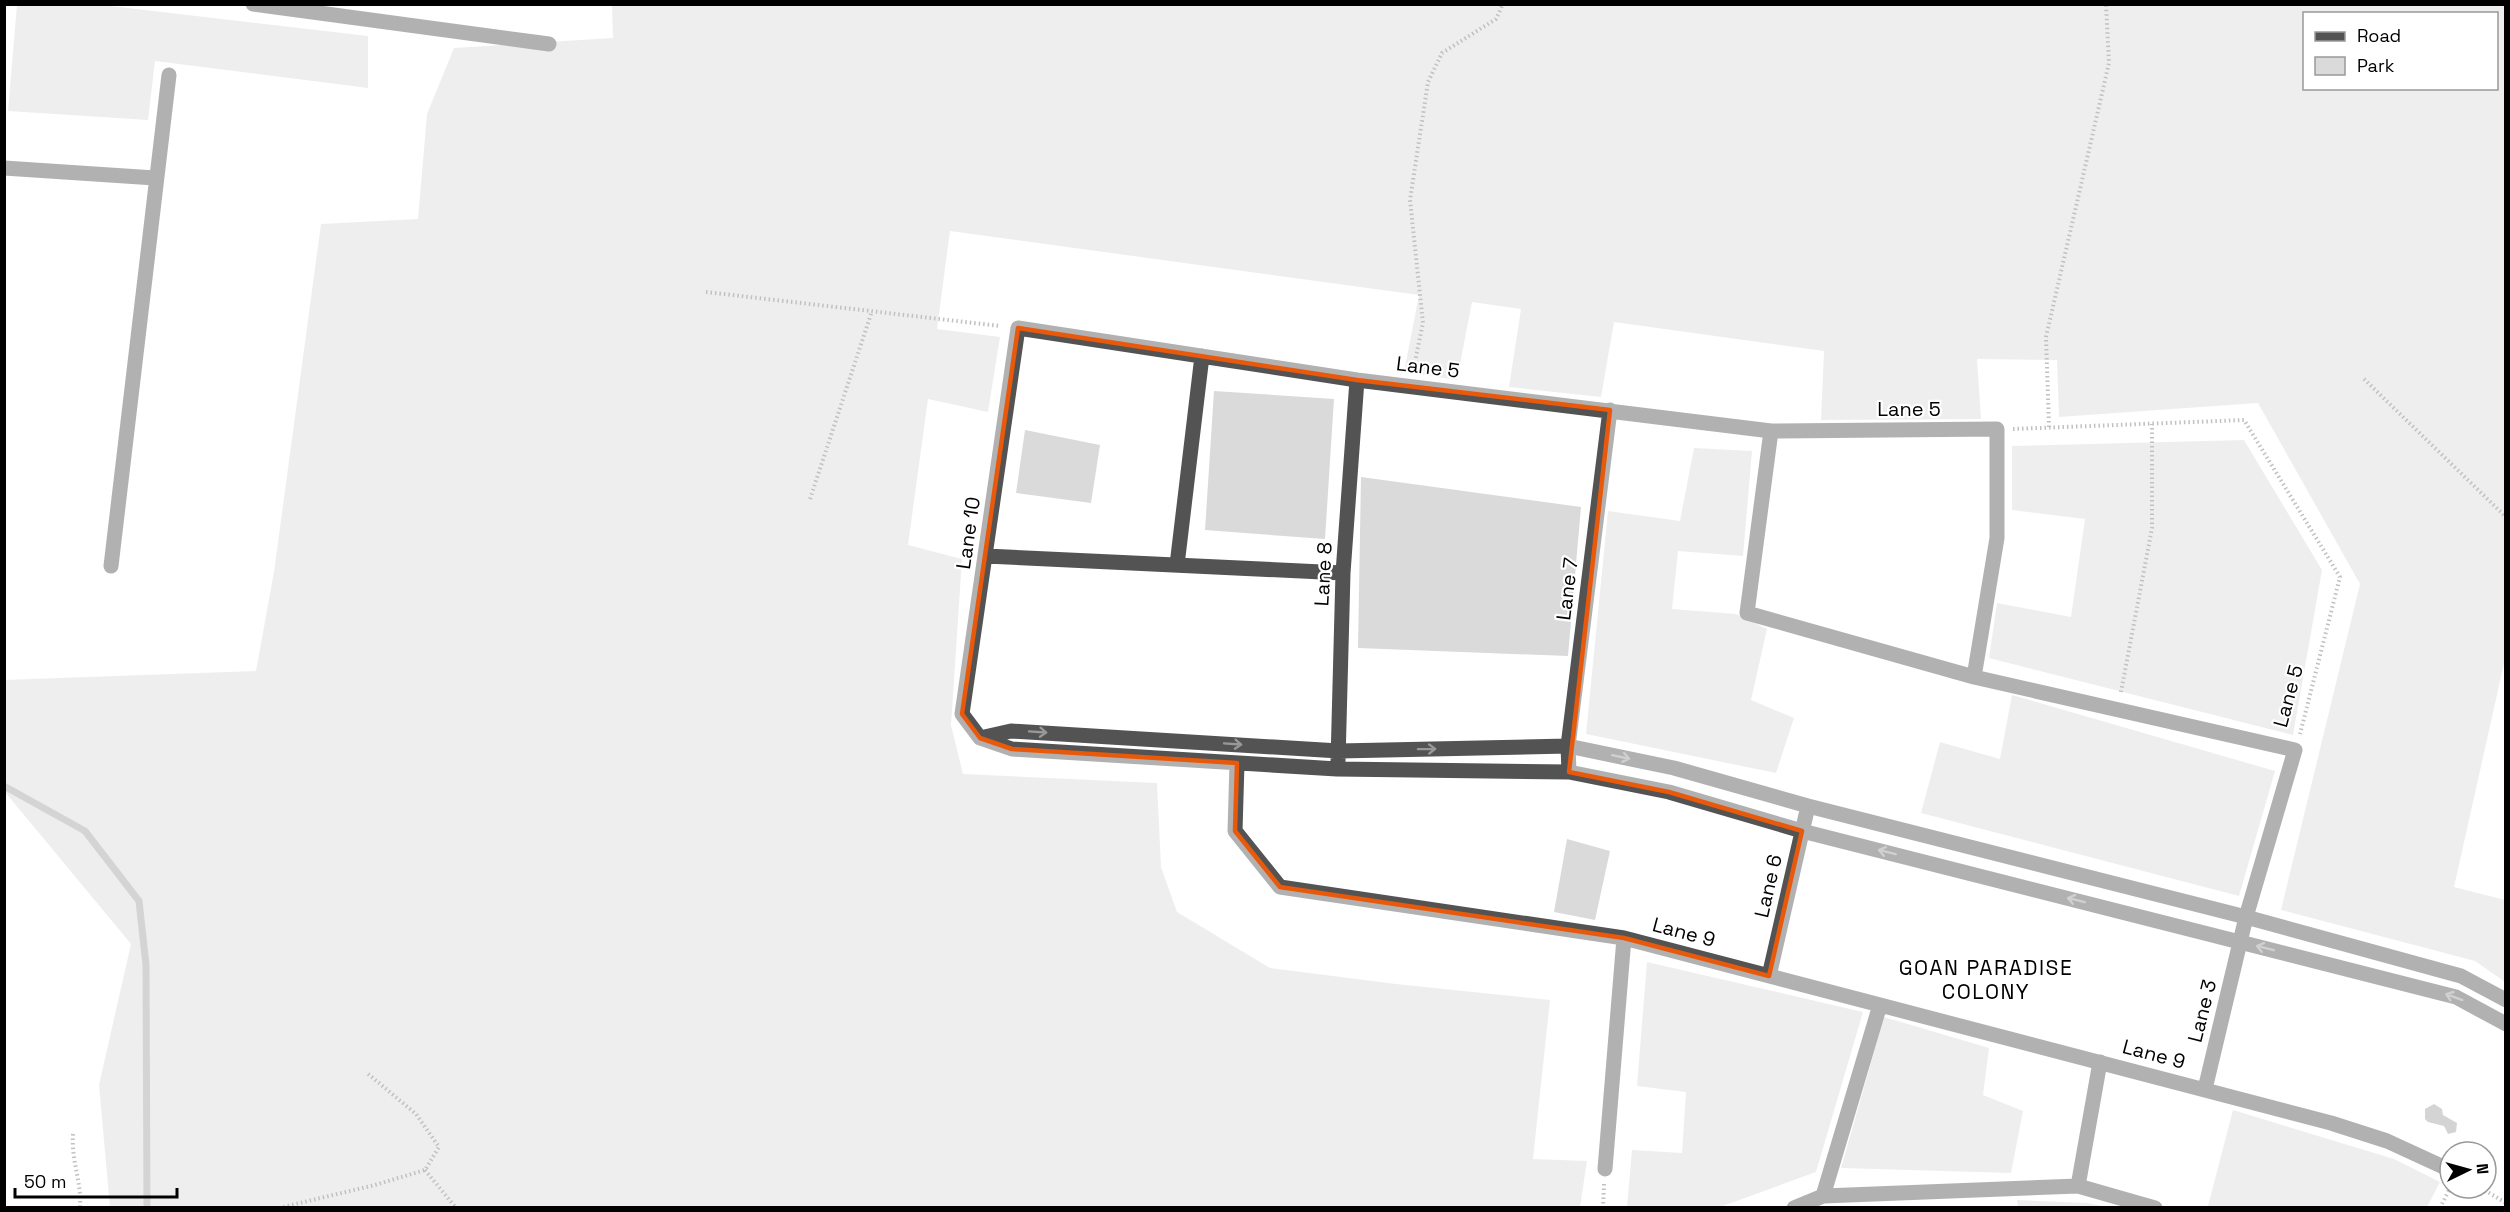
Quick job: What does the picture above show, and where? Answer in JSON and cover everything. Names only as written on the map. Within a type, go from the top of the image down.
[{"type":"street","points":[[253,4],[549,44]]},
{"type":"street","points":[[111,566],[155,178],[169,75]]},
{"type":"street","points":[[4,168],[155,178]]},
{"type":"street","name":"Lane 5","points":[[1018,328],[1357,380],[1771,430],[1997,429]]},
{"type":"street","name":"Lane 10","points":[[980,738],[962,714],[1018,328]]},
{"type":"street","points":[[1177,565],[1203,356]]},
{"type":"street","name":"Lane 8","points":[[1337,769],[1343,573],[1357,380]]},
{"type":"street","name":"Lane 7","points":[[1569,772],[1568,746],[1610,410]]},
{"type":"street","points":[[1974,677],[1997,538],[1997,429]]},
{"type":"street","points":[[1771,430],[1747,612],[1974,677],[2295,750]]},
{"type":"street","points":[[986,556],[1343,573]]},
{"type":"street","points":[[980,738],[1011,730],[1339,751],[1568,746],[1674,768],[1808,806],[2246,917],[2461,976],[2505,1000]]},
{"type":"street","points":[[980,738],[1012,749],[1337,769],[1569,772],[1669,792],[1802,831],[2456,997],[2505,1024]]},
{"type":"street","name":"Lane 5","points":[[2241,942],[2246,917],[2295,750]]},
{"type":"street","name":"Lane 9","points":[[1237,763],[1235,831],[1280,887],[1624,938],[2331,1123],[2387,1141],[2438,1164]]},
{"type":"street","name":"Lane 6","points":[[1769,976],[1808,806]]},
{"type":"street","points":[[1605,1169],[1624,938]]},
{"type":"street","name":"Lane 3","points":[[2205,1089],[2241,942]]},
{"type":"street","points":[[1823,1196],[1880,1005]]},
{"type":"street","points":[[2078,1186],[2100,1062]]},
{"type":"street","points":[[1794,1208],[1823,1196],[2078,1186],[2156,1208]]},
{"type":"path","points":[[1410,386],[1423,323],[1410,200],[1428,82],[1442,53],[1496,18],[1503,4]]},
{"type":"path","points":[[2049,428],[2046,337],[2109,63],[2106,4]]},
{"type":"path","points":[[706,292],[1018,328]]},
{"type":"path","points":[[810,499],[872,311]]},
{"type":"path","points":[[2364,379],[2505,517]]},
{"type":"path","name":"Lane 5","points":[[1997,429],[2244,420],[2340,577],[2295,750]]},
{"type":"path","points":[[2118,708],[2152,528],[2152,424]]},
{"type":"path","points":[[279,1208],[375,1185],[425,1170],[439,1147],[416,1114],[367,1073]]},
{"type":"path","points":[[73,1134],[72,1153],[81,1199],[80,1208]]},
{"type":"path","points":[[425,1170],[456,1208]]},
{"type":"highlighted area","points":[[1018,328],[1357,380],[1610,410],[1569,772],[1669,792],[1802,831],[1769,976],[1624,938],[1280,887],[1235,831],[1237,763],[1012,749],[980,738],[962,714]]},
{"type":"green space","points":[[17,5],[102,5],[368,36],[368,88],[155,61],[148,120],[8,111]]},
{"type":"green space","points":[[612,5],[2505,5],[2505,659],[2454,887],[2505,900],[2505,982],[2475,961],[2281,910],[2360,584],[2258,403],[2059,417],[2057,360],[1977,359],[1981,419],[1821,420],[1824,351],[1614,322],[1601,397],[1509,387],[1521,309],[1472,302],[1457,380],[1404,372],[1419,295],[950,231],[937,329],[1000,337],[988,412],[928,399],[908,545],[962,559],[951,725],[963,774],[1157,783],[1161,867],[1177,912],[1270,968],[1550,1000],[1533,1159],[1587,1161],[1580,1207],[110,1207],[99,1085],[131,944],[5,792],[4,680],[256,671],[274,572],[321,224],[418,219],[427,114],[454,48],[613,38]]},
{"type":"green space","points":[[1214,391],[1334,399],[1325,539],[1205,530]]},
{"type":"green space","points":[[1025,430],[1100,445],[1091,503],[1016,493]]},
{"type":"green space","points":[[2244,440],[2322,570],[2293,735],[1989,658],[1997,603],[2071,617],[2085,519],[2012,510],[2012,446]]},
{"type":"green space","points":[[1694,448],[1752,451],[1743,556],[1678,551],[1672,609],[1736,614],[1767,629],[1751,700],[1794,718],[1776,773],[1586,734],[1608,511],[1680,521]]},
{"type":"green space","points":[[1361,477],[1581,507],[1568,656],[1358,648]]},
{"type":"green space","points":[[2012,695],[2275,771],[2239,896],[1921,813],[1940,742],[2000,759]]},
{"type":"green space","points":[[1567,839],[1610,851],[1595,920],[1554,912]]},
{"type":"green space","points":[[1647,962],[1863,1012],[1816,1172],[1720,1207],[1627,1207],[1632,1150],[1682,1153],[1686,1092],[1637,1086]]},
{"type":"green space","points":[[1884,1017],[1989,1048],[1983,1095],[2023,1111],[2011,1173],[1841,1168]]},
{"type":"green space","points":[[2233,1110],[2394,1159],[2438,1181],[2438,1186],[2427,1207],[2214,1208],[2208,1206]]},
{"type":"green space","points":[[2017,1200],[2088,1203],[2106,1207],[2018,1207]]},
{"type":"shaded area","points":[[2434,1104],[2442,1109],[2443,1115],[2457,1123],[2456,1132],[2448,1134],[2444,1126],[2425,1119],[2425,1109]]},
{"type":"waterway","points":[[4,786],[85,831],[139,901],[146,965],[147,1208]]},
{"type":"district","name":"GOAN PARADISE COLONY","points":[[1986,980]]}]
